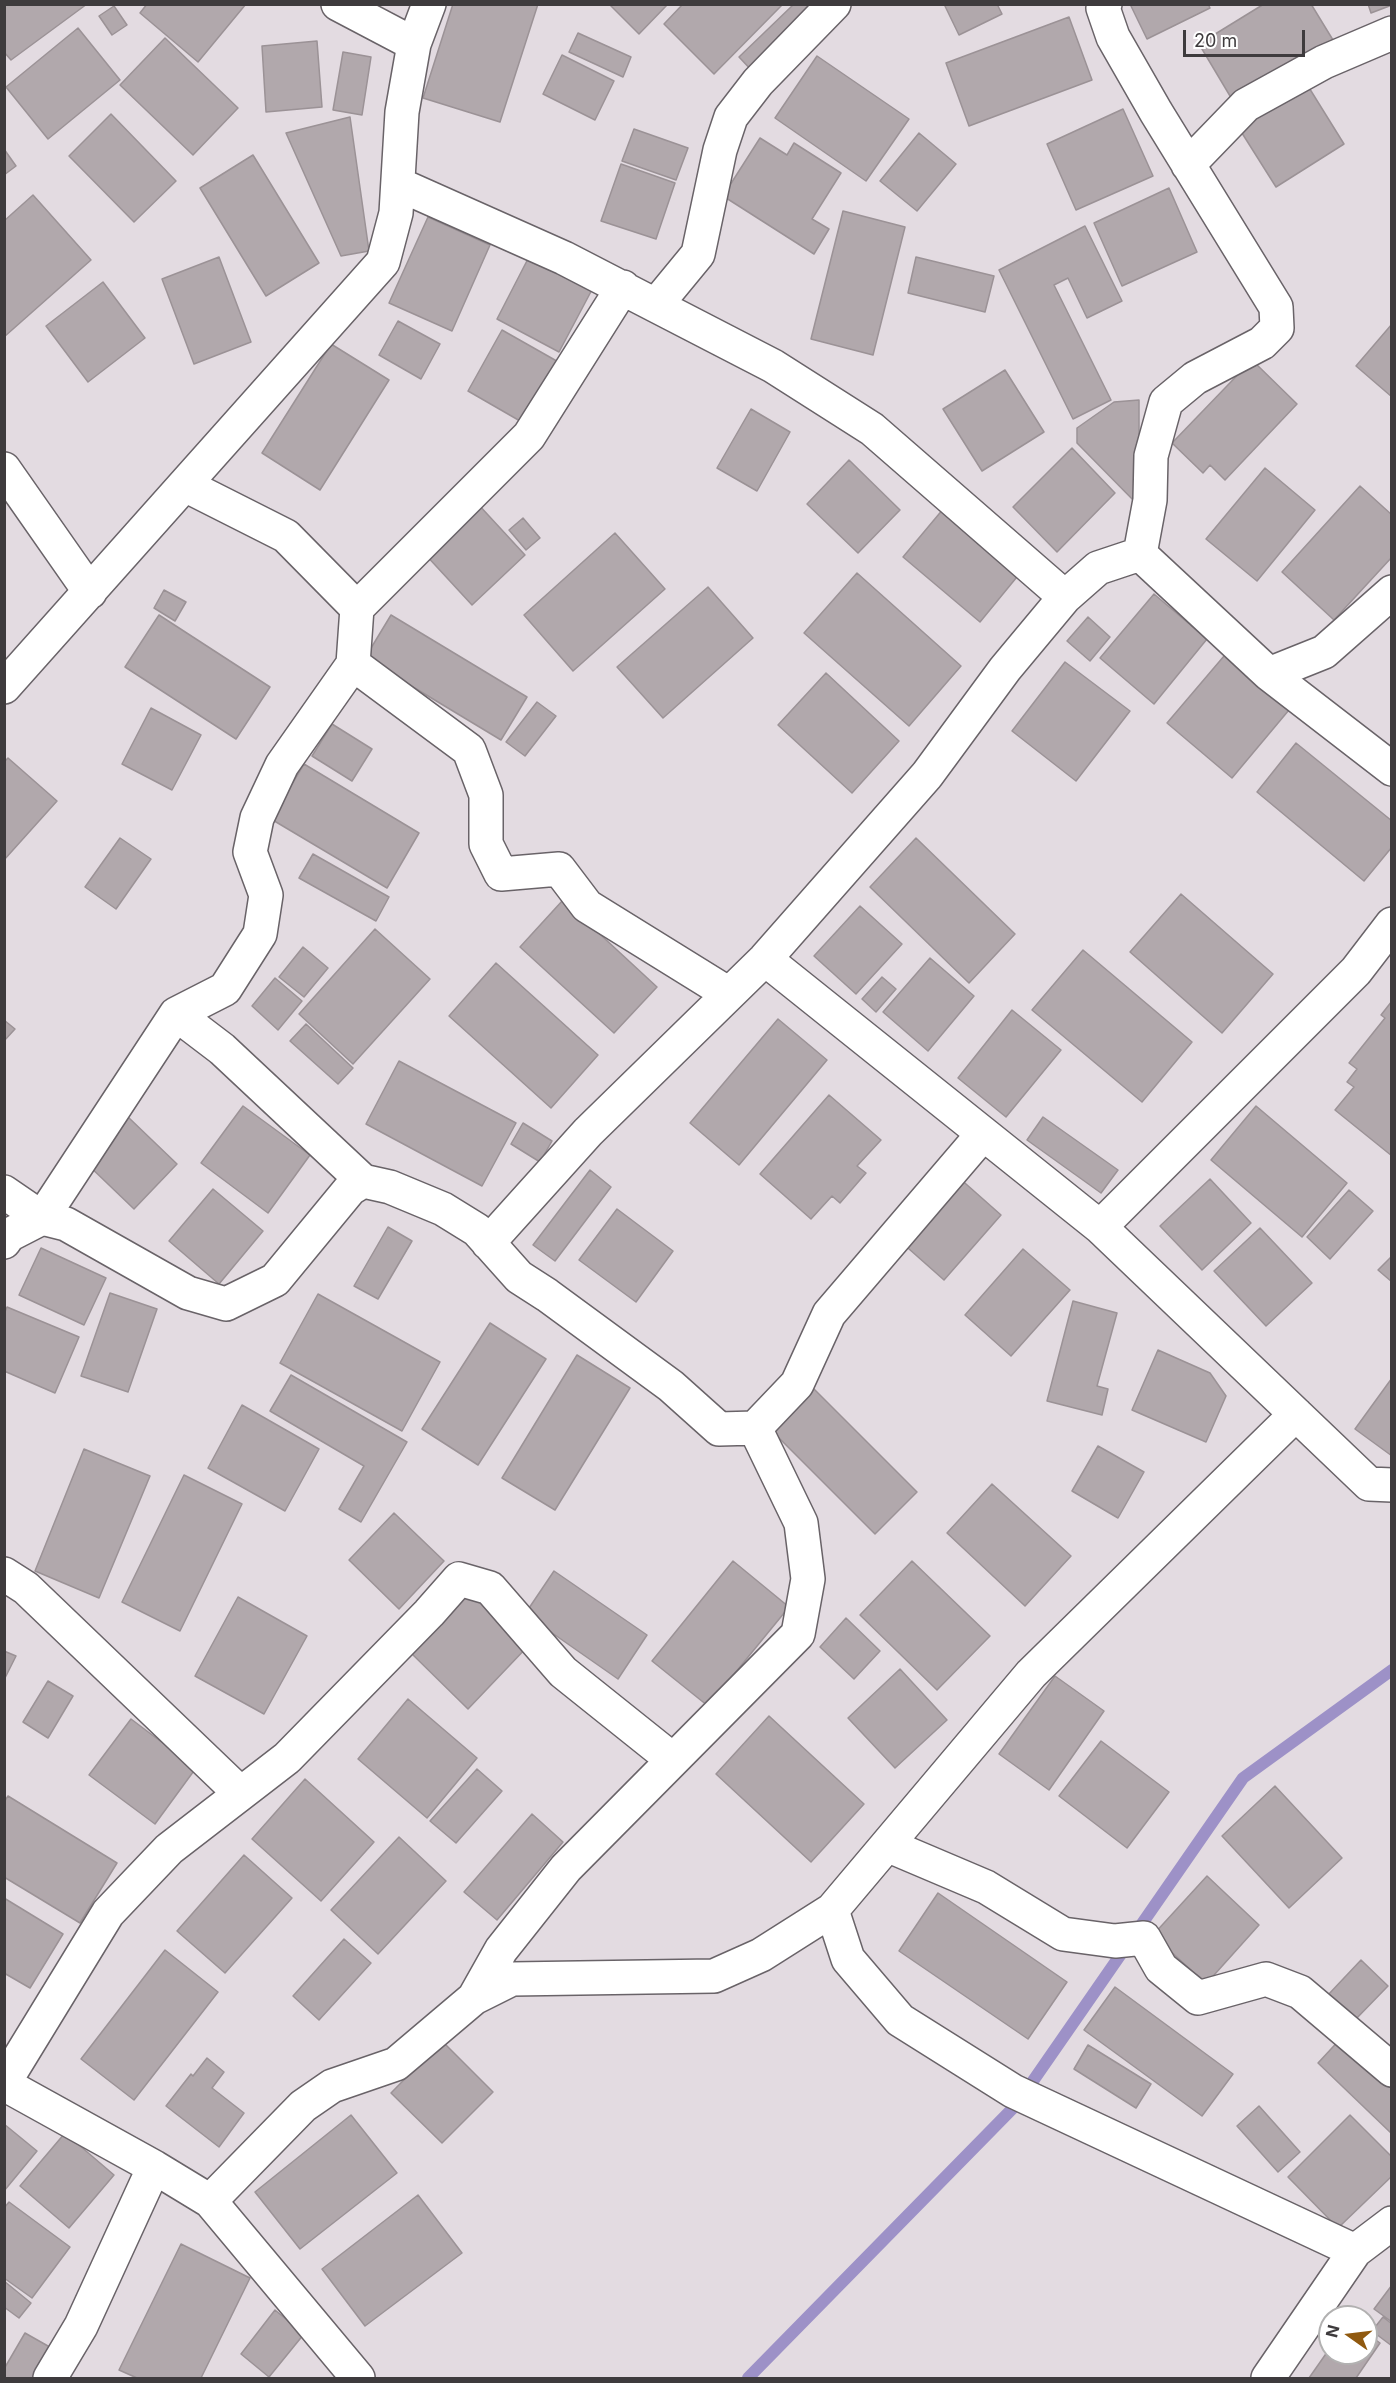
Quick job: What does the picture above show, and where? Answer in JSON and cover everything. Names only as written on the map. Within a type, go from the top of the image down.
[{"type":"street","points":[[338,4],[414,44]]},
{"type":"street","points":[[4,687],[383,262],[396,213],[402,112],[414,44],[429,4]]},
{"type":"street","points":[[656,305],[698,254],[720,150],[731,117],[758,82],[834,4]]},
{"type":"street","points":[[1105,4],[1103,8],[1113,37],[1188,165],[1276,307],[1277,328],[1262,343],[1195,378],[1166,402],[1151,456],[1150,500],[1140,554]]},
{"type":"street","points":[[1188,165],[1246,105],[1324,62],[1392,33]]},
{"type":"street","points":[[398,184],[564,258],[773,366],[872,429],[1065,597]]},
{"type":"street","points":[[4,1242],[9,1235],[42,1218],[176,1014],[225,989],[260,934],[266,895],[250,852],[257,818],[282,765],[353,664],[357,608],[529,436],[623,287]]},
{"type":"street","points":[[4,469],[90,592]]},
{"type":"street","points":[[185,485],[286,536],[357,608]]},
{"type":"street","points":[[488,1243],[588,1132],[765,959],[927,775],[1005,669],[1065,597],[1098,568],[1140,554]]},
{"type":"street","points":[[1140,554],[1269,674],[1392,769]]},
{"type":"street","points":[[1269,674],[1324,652],[1392,592]]},
{"type":"street","points":[[353,664],[470,750],[486,795],[486,844],[501,874],[559,869],[587,906],[729,994]]},
{"type":"street","points":[[1100,1227],[1356,971],[1392,924]]},
{"type":"street","points":[[765,959],[1100,1227],[1369,1484],[1392,1485]]},
{"type":"street","points":[[176,1014],[222,1049],[363,1180],[390,1186],[443,1209],[477,1230],[519,1277],[671,1386],[719,1429],[755,1428],[797,1384],[829,1314],[983,1134]]},
{"type":"street","points":[[4,1192],[42,1218],[66,1224],[188,1293],[226,1304],[274,1280],[350,1189],[363,1180]]},
{"type":"street","points":[[210,2201],[303,2106],[332,2086],[396,2064],[474,1998],[512,1979],[714,1976],[761,1955],[832,1910],[1031,1674],[1296,1414]]},
{"type":"street","points":[[474,1998],[501,1950],[566,1868],[798,1634],[808,1580],[801,1523],[755,1428]]},
{"type":"street","points":[[4,1574],[26,1588],[240,1793]]},
{"type":"street","points":[[358,2379],[210,2201],[154,2167],[4,2084],[108,1913],[169,1849],[287,1758],[429,1613],[459,1579],[490,1588],[563,1671],[674,1760]]},
{"type":"street","points":[[887,1845],[986,1887],[1063,1934],[1114,1941],[1144,1938],[1161,1968],[1198,1998],[1266,1979],[1300,1992],[1392,2070]]},
{"type":"street","points":[[832,1910],[848,1959],[900,2020],[1013,2091],[1355,2251]]},
{"type":"street","points":[[50,2379],[81,2326],[154,2167]]},
{"type":"street","points":[[1268,2379],[1355,2251],[1392,2223]]},
{"type":"building","points":[[4,4],[87,4],[11,60],[4,52]]},
{"type":"building","points":[[147,4],[246,4],[198,62],[140,13]]},
{"type":"building","points":[[453,4],[538,4],[500,122],[423,98]]},
{"type":"building","points":[[609,4],[668,4],[639,34]]},
{"type":"building","points":[[683,4],[783,4],[714,74],[664,24]]},
{"type":"building","points":[[794,4],[826,4],[754,73],[739,57]]},
{"type":"building","points":[[944,4],[997,4],[1002,14],[959,35]]},
{"type":"building","points":[[1130,4],[1208,4],[1210,8],[1147,39]]},
{"type":"building","points":[[1264,4],[1311,4],[1333,40],[1233,101],[1199,44]]},
{"type":"building","points":[[1368,4],[1392,4],[1392,5],[1371,13]]},
{"type":"building","points":[[114,6],[127,25],[112,35],[99,16]]},
{"type":"building","points":[[1069,17],[1092,80],[969,126],[946,63]]},
{"type":"building","points":[[78,28],[120,80],[48,139],[6,87]]},
{"type":"building","points":[[578,33],[631,57],[623,77],[569,52]]},
{"type":"building","points":[[165,38],[238,108],[193,155],[120,85]]},
{"type":"building","points":[[317,41],[322,107],[266,112],[262,46]]},
{"type":"building","points":[[343,52],[371,57],[362,115],[333,110]]},
{"type":"building","points":[[562,55],[614,81],[595,120],[543,94]]},
{"type":"building","points":[[817,56],[909,119],[866,181],[775,118]]},
{"type":"building","points":[[1303,78],[1344,144],[1276,187],[1235,122]]},
{"type":"building","points":[[1123,109],[1153,176],[1076,210],[1047,144]]},
{"type":"building","points":[[111,114],[176,181],[134,222],[69,156]]},
{"type":"building","points":[[350,117],[369,251],[341,256],[286,133]]},
{"type":"building","points":[[634,129],[688,148],[676,180],[622,161]]},
{"type":"building","points":[[919,133],[956,164],[917,211],[880,181]]},
{"type":"building","points":[[760,138],[787,155],[794,143],[841,173],[812,219],[829,229],[814,254],[723,196]]},
{"type":"building","points":[[4,149],[16,166],[4,175]]},
{"type":"building","points":[[253,155],[319,263],[266,296],[200,188]]},
{"type":"building","points":[[621,164],[675,183],[656,239],[601,221]]},
{"type":"building","points":[[1169,188],[1197,252],[1122,286],[1094,223]]},
{"type":"building","points":[[33,195],[91,260],[4,337],[4,221]]},
{"type":"building","points":[[843,211],[905,227],[873,355],[811,339]]},
{"type":"building","points":[[428,217],[490,245],[452,331],[389,303]]},
{"type":"building","points":[[1085,226],[1122,301],[1087,318],[1068,278],[1054,285],[1111,400],[1073,419],[999,270]]},
{"type":"building","points":[[532,251],[595,284],[559,352],[497,319]]},
{"type":"building","points":[[219,257],[251,342],[194,364],[162,279]]},
{"type":"building","points":[[916,257],[994,276],[985,312],[908,293]]},
{"type":"building","points":[[103,282],[145,338],[88,382],[46,326]]},
{"type":"building","points":[[398,321],[440,344],[421,379],[379,355]]},
{"type":"building","points":[[1392,324],[1392,397],[1356,366]]},
{"type":"building","points":[[502,330],[562,364],[527,425],[468,391]]},
{"type":"building","points":[[331,344],[389,380],[320,490],[262,453]]},
{"type":"building","points":[[1252,360],[1297,404],[1225,480],[1210,465],[1203,473],[1172,443]]},
{"type":"building","points":[[1005,370],[1044,432],[982,471],[943,409]]},
{"type":"building","points":[[1139,400],[1139,506],[1077,443],[1077,428],[1114,402]]},
{"type":"building","points":[[751,409],[790,432],[757,491],[717,468]]},
{"type":"building","points":[[1072,448],[1115,493],[1057,552],[1013,507]]},
{"type":"building","points":[[849,460],[900,510],[858,553],[807,504]]},
{"type":"building","points":[[1265,468],[1315,510],[1257,581],[1206,539]]},
{"type":"building","points":[[1360,486],[1392,515],[1392,557],[1334,620],[1282,572]]},
{"type":"building","points":[[477,503],[525,555],[472,605],[424,553]]},
{"type":"building","points":[[944,508],[1021,572],[980,622],[903,557]]},
{"type":"building","points":[[523,518],[540,538],[526,550],[509,530]]},
{"type":"building","points":[[615,533],[665,589],[573,671],[524,615]]},
{"type":"building","points":[[857,573],[961,666],[909,726],[804,633]]},
{"type":"building","points":[[708,587],[753,638],[663,718],[617,667]]},
{"type":"building","points":[[164,590],[186,602],[175,621],[154,608]]},
{"type":"building","points":[[1154,594],[1207,639],[1154,704],[1100,658]]},
{"type":"building","points":[[159,615],[270,687],[236,739],[125,667]]},
{"type":"building","points":[[391,615],[527,697],[501,740],[365,658]]},
{"type":"building","points":[[1088,617],[1110,637],[1090,661],[1067,641]]},
{"type":"building","points":[[1230,649],[1294,704],[1232,778],[1167,723]]},
{"type":"building","points":[[1065,662],[1130,711],[1076,781],[1012,731]]},
{"type":"building","points":[[826,673],[899,741],[852,793],[778,725]]},
{"type":"building","points":[[537,702],[556,716],[525,756],[506,742]]},
{"type":"building","points":[[151,708],[201,735],[172,790],[122,764]]},
{"type":"building","points":[[332,724],[372,749],[352,781],[312,756]]},
{"type":"building","points":[[1296,743],[1392,821],[1392,847],[1364,881],[1257,792]]},
{"type":"building","points":[[8,758],[57,801],[4,860],[4,762]]},
{"type":"building","points":[[304,764],[419,833],[387,888],[271,819]]},
{"type":"building","points":[[120,838],[151,859],[116,909],[85,887]]},
{"type":"building","points":[[916,838],[1015,934],[969,983],[870,887]]},
{"type":"building","points":[[313,854],[389,897],[376,921],[299,878]]},
{"type":"building","points":[[1181,894],[1273,974],[1222,1033],[1130,952]]},
{"type":"building","points":[[563,900],[657,987],[614,1033],[520,947]]},
{"type":"building","points":[[860,906],[902,944],[856,994],[814,956]]},
{"type":"building","points":[[375,929],[430,979],[353,1064],[299,1014]]},
{"type":"building","points":[[303,947],[328,968],[304,997],[279,977]]},
{"type":"building","points":[[1083,950],[1192,1042],[1142,1102],[1032,1010]]},
{"type":"building","points":[[930,958],[974,996],[928,1051],[883,1012]]},
{"type":"building","points":[[496,963],[598,1055],[551,1108],[449,1016]]},
{"type":"building","points":[[882,977],[896,989],[876,1012],[862,999]]},
{"type":"building","points":[[275,978],[302,1001],[278,1030],[252,1006]]},
{"type":"building","points":[[1392,1001],[1392,1156],[1335,1110],[1354,1087],[1347,1082],[1357,1069],[1349,1063],[1385,1018],[1381,1015]]},
{"type":"building","points":[[1012,1010],[1061,1050],[1006,1117],[958,1078]]},
{"type":"building","points":[[778,1019],[827,1060],[739,1165],[690,1123]]},
{"type":"building","points":[[4,1020],[15,1029],[4,1041]]},
{"type":"building","points":[[306,1024],[353,1068],[338,1084],[290,1041]]},
{"type":"building","points":[[399,1061],[516,1123],[482,1186],[366,1124]]},
{"type":"building","points":[[829,1095],[881,1140],[857,1166],[866,1173],[840,1203],[832,1196],[811,1219],[760,1174]]},
{"type":"building","points":[[243,1106],[310,1155],[268,1213],[201,1163]]},
{"type":"building","points":[[1256,1106],[1347,1183],[1302,1237],[1211,1160]]},
{"type":"building","points":[[127,1116],[177,1164],[134,1209],[84,1161]]},
{"type":"building","points":[[1043,1117],[1118,1170],[1101,1193],[1027,1140]]},
{"type":"building","points":[[523,1123],[552,1141],[540,1162],[511,1144]]},
{"type":"building","points":[[590,1170],[611,1187],[555,1261],[533,1245]]},
{"type":"building","points":[[957,1176],[1001,1215],[944,1280],[900,1241]]},
{"type":"building","points":[[1210,1179],[1251,1223],[1202,1270],[1160,1226]]},
{"type":"building","points":[[213,1189],[263,1231],[219,1284],[169,1241]]},
{"type":"building","points":[[1349,1190],[1373,1211],[1330,1259],[1307,1237]]},
{"type":"building","points":[[617,1209],[673,1251],[636,1302],[579,1260]]},
{"type":"building","points":[[388,1227],[412,1241],[378,1299],[354,1286]]},
{"type":"building","points":[[1260,1228],[1312,1283],[1266,1326],[1214,1271]]},
{"type":"building","points":[[41,1248],[106,1278],[84,1325],[19,1295]]},
{"type":"building","points":[[1023,1249],[1070,1290],[1011,1356],[965,1315]]},
{"type":"building","points":[[1392,1256],[1392,1282],[1378,1270]]},
{"type":"building","points":[[110,1293],[157,1309],[128,1392],[81,1376]]},
{"type":"building","points":[[318,1294],[440,1362],[402,1431],[280,1363]]},
{"type":"building","points":[[1073,1301],[1117,1313],[1097,1386],[1108,1389],[1102,1415],[1047,1401]]},
{"type":"building","points":[[7,1307],[79,1337],[55,1393],[4,1371],[4,1314]]},
{"type":"building","points":[[490,1323],[546,1359],[478,1465],[422,1429]]},
{"type":"building","points":[[1158,1350],[1210,1373],[1226,1396],[1206,1442],[1132,1410]]},
{"type":"building","points":[[577,1355],[630,1388],[555,1510],[502,1478]]},
{"type":"building","points":[[291,1375],[407,1442],[361,1522],[339,1509],[364,1466],[270,1411]]},
{"type":"building","points":[[1392,1378],[1392,1456],[1355,1429]]},
{"type":"building","points":[[811,1386],[917,1492],[875,1534],[769,1428]]},
{"type":"building","points":[[242,1405],[319,1449],[285,1511],[208,1468]]},
{"type":"building","points":[[1098,1446],[1144,1472],[1118,1518],[1072,1491]]},
{"type":"building","points":[[84,1449],[150,1476],[99,1598],[35,1571]]},
{"type":"building","points":[[184,1475],[242,1504],[180,1631],[122,1602]]},
{"type":"building","points":[[992,1484],[1071,1556],[1025,1606],[947,1533]]},
{"type":"building","points":[[394,1513],[444,1561],[399,1609],[349,1560]]},
{"type":"building","points":[[733,1561],[789,1607],[708,1706],[652,1661]]},
{"type":"building","points":[[912,1561],[990,1636],[937,1690],[860,1615]]},
{"type":"building","points":[[554,1571],[647,1635],[618,1679],[525,1614]]},
{"type":"building","points":[[470,1588],[529,1645],[468,1709],[410,1652]]},
{"type":"building","points":[[238,1597],[307,1636],[264,1714],[195,1676]]},
{"type":"building","points":[[846,1618],[880,1651],[854,1679],[820,1647]]},
{"type":"building","points":[[4,1651],[16,1656],[4,1680]]},
{"type":"building","points":[[900,1669],[947,1720],[895,1768],[848,1718]]},
{"type":"building","points":[[1055,1676],[1104,1711],[1049,1790],[999,1754]]},
{"type":"building","points":[[48,1681],[73,1696],[48,1738],[23,1722]]},
{"type":"building","points":[[408,1699],[477,1758],[427,1818],[358,1759]]},
{"type":"building","points":[[769,1716],[864,1804],[811,1862],[716,1774]]},
{"type":"building","points":[[131,1719],[196,1768],[155,1824],[89,1775]]},
{"type":"building","points":[[1101,1741],[1169,1792],[1127,1848],[1059,1796]]},
{"type":"building","points":[[477,1769],[502,1791],[456,1843],[430,1821]]},
{"type":"building","points":[[305,1779],[374,1842],[321,1901],[252,1839]]},
{"type":"building","points":[[1275,1786],[1342,1858],[1289,1908],[1222,1836]]},
{"type":"building","points":[[8,1796],[117,1863],[80,1923],[4,1877],[4,1802]]},
{"type":"building","points":[[532,1814],[563,1842],[497,1920],[464,1892]]},
{"type":"building","points":[[399,1837],[446,1881],[378,1954],[331,1910]]},
{"type":"building","points":[[244,1855],[292,1898],[225,1973],[177,1931]]},
{"type":"building","points":[[1207,1876],[1259,1925],[1206,1984],[1153,1935]]},
{"type":"building","points":[[938,1893],[1067,1982],[1028,2039],[899,1951]]},
{"type":"building","points":[[4,1898],[63,1934],[30,1988],[4,1973]]},
{"type":"building","points":[[344,1939],[371,1963],[319,2020],[293,1996]]},
{"type":"building","points":[[165,1950],[218,1992],[134,2100],[81,2059]]},
{"type":"building","points":[[1361,1960],[1388,1986],[1354,2021],[1327,1996]]},
{"type":"building","points":[[1115,1987],[1233,2074],[1202,2116],[1084,2030]]},
{"type":"building","points":[[1344,2035],[1392,2081],[1392,2134],[1318,2063]]},
{"type":"building","points":[[442,2041],[493,2092],[442,2143],[391,2093]]},
{"type":"building","points":[[1088,2045],[1151,2084],[1136,2108],[1074,2069]]},
{"type":"building","points":[[207,2058],[224,2072],[212,2088],[244,2113],[219,2147],[166,2106]]},
{"type":"building","points":[[1259,2106],[1300,2152],[1278,2172],[1237,2126]]},
{"type":"building","points":[[351,2115],[397,2173],[300,2249],[255,2192]]},
{"type":"building","points":[[1350,2115],[1392,2157],[1392,2176],[1338,2228],[1288,2177]]},
{"type":"building","points":[[4,2124],[37,2151],[4,2191]]},
{"type":"building","points":[[65,2133],[114,2175],[69,2228],[20,2186]]},
{"type":"building","points":[[418,2195],[462,2253],[365,2326],[322,2269]]},
{"type":"building","points":[[9,2202],[70,2247],[32,2298],[4,2278],[4,2208]]},
{"type":"building","points":[[181,2244],[250,2278],[201,2378],[137,2378],[119,2370]]},
{"type":"building","points":[[4,2281],[31,2303],[19,2318],[4,2307]]},
{"type":"building","points":[[1392,2285],[1392,2322],[1378,2312],[1377,2305]]},
{"type":"building","points":[[275,2310],[304,2334],[269,2377],[241,2354]]},
{"type":"building","points":[[1383,2317],[1392,2324],[1392,2346],[1378,2336],[1378,2323]]},
{"type":"building","points":[[25,2333],[55,2350],[39,2378],[4,2378],[4,2369]]},
{"type":"building","points":[[1318,2365],[1365,2365],[1356,2378],[1309,2378]]},
{"type":"waterway","points":[[748,2378],[1017,2104],[1243,1778],[1392,1670]]}]
